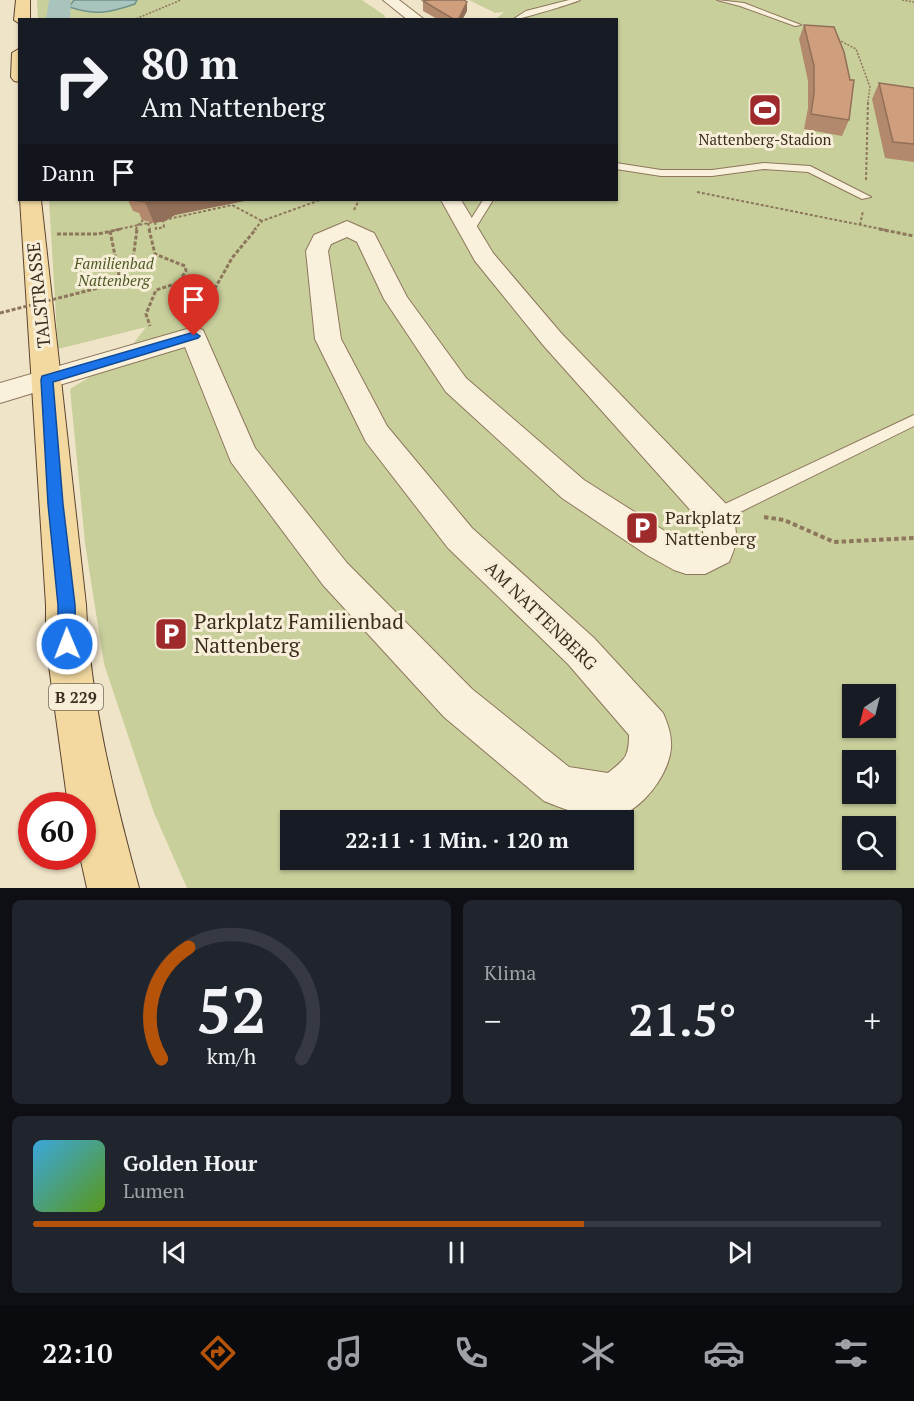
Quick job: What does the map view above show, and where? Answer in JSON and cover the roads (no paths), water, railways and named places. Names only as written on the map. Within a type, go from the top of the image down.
[{"type":"main road","points":[[22,18],[23,0]]},
{"type":"main road","name":"TALSTRASSE","points":[[30,201],[66,605],[67,644],[92,805],[113,888]]},
{"type":"street","points":[[390,0],[415,18]]},
{"type":"street","points":[[452,201],[483,256],[552,339],[716,516]]},
{"type":"street","name":"AM NATTENBERG","points":[[47,380],[194,336],[242,454],[336,574],[458,703],[559,786],[595,794],[615,795],[641,773],[650,750],[649,728],[581,651],[460,538],[376,434],[328,339],[317,251],[322,240],[347,228],[366,238],[396,299],[456,385],[573,489],[659,545],[686,559],[705,559],[717,551],[721,536],[716,516]]},
{"type":"street","points":[[0,393],[47,380]]},
{"type":"lane","points":[[518,18],[528,12],[577,0]]},
{"type":"lane","points":[[720,0],[742,4],[797,26]]},
{"type":"lane","points":[[546,18],[557,5]]},
{"type":"lane","points":[[618,166],[661,172],[712,173],[764,166],[810,169],[866,197]]},
{"type":"lane","points":[[468,232],[487,201]]},
{"type":"lane","points":[[716,516],[914,420]]},
{"type":"water","points":[[74,0],[137,0],[135,4],[101,12],[69,7]]},
{"type":"waterway","points":[[58,18],[60,0]]},
{"type":"place","name":"Nattenberg-Stadion","points":[[765,110]]},
{"type":"place","name":"Parkplatz Nattenberg","points":[[642,528]]},
{"type":"place","name":"Parkplatz Familienbad Nattenberg","points":[[171,634]]},
{"type":"park label","name":"Familienbad Nattenberg","points":[[114,272]]}]
